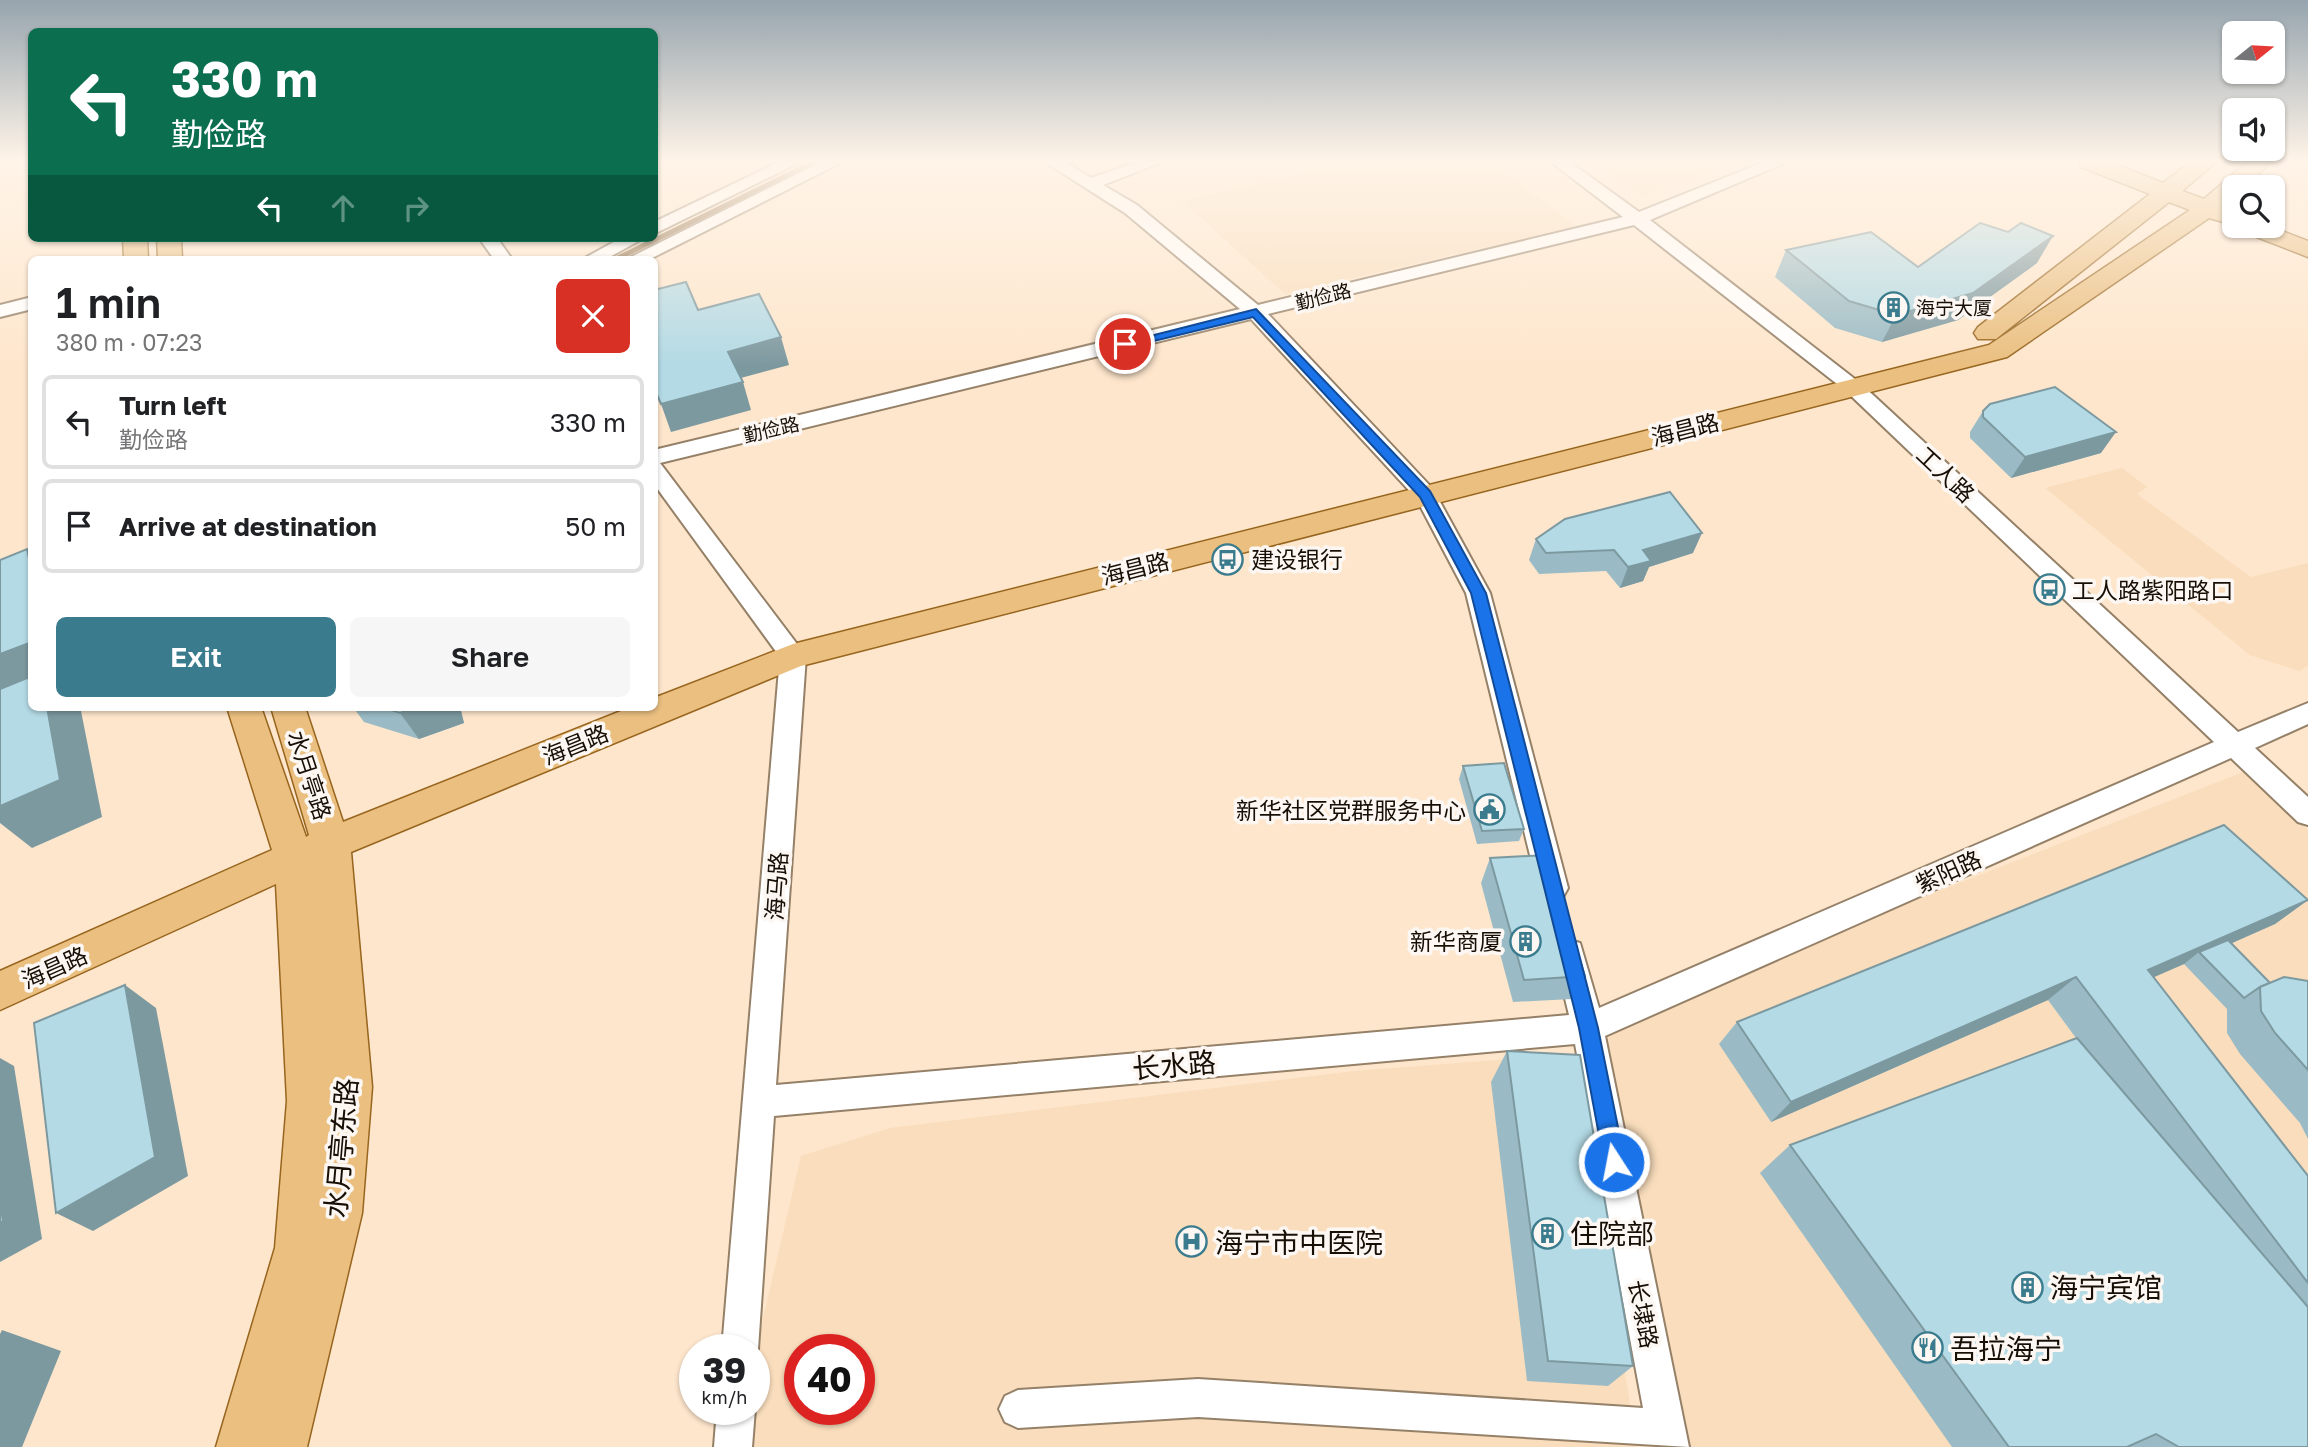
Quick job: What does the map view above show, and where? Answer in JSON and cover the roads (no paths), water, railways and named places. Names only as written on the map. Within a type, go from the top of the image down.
[{"type":"main road","name":"海昌路","points":[[1850,384],[1981,338],[2117,230]]},
{"type":"main road","name":"海昌路","points":[[658,699],[791,652],[1421,490],[1850,384],[1998,351],[2177,230]]},
{"type":"main road","points":[[2278,238],[2308,250]]},
{"type":"main road","name":"海昌路","points":[[658,705],[791,652]]},
{"type":"main road","points":[[246,711],[310,842]]},
{"type":"main road","name":"水月亭路","points":[[289,711],[310,842]]},
{"type":"main road","name":"海昌路","points":[[0,968],[626,711]]},
{"type":"main road","name":"海昌路","points":[[0,991],[310,842],[642,711]]},
{"type":"main road","name":"水月亭东路","points":[[242,1447],[298,1248],[309,1101],[310,842]]},
{"type":"main road","name":"水月亭东路","points":[[281,1447],[339,1213],[350,1087],[310,842]]},
{"type":"street","points":[[642,256],[696,230]]},
{"type":"street","name":"长埭路","points":[[1156,230],[1256,313],[1421,490],[1479,593],[1588,1028],[1668,1438]]},
{"type":"street","name":"勤俭路","points":[[658,456],[1594,230]]},
{"type":"street","name":"工人路","points":[[1651,230],[1850,384],[2308,814]]},
{"type":"street","points":[[598,256],[627,242]]},
{"type":"street","points":[[0,311],[28,304]]},
{"type":"street","points":[[658,473],[791,652]]},
{"type":"street","name":"海马路","points":[[741,1334],[791,652]]},
{"type":"street","name":"紫阳路","points":[[1588,1028],[2308,713]]},
{"type":"street","name":"长水路","points":[[759,1102],[1588,1028]]},
{"type":"street","points":[[1018,1409],[1198,1398],[1668,1438]]},
{"type":"street","points":[[733,1447],[735,1425]]},
{"type":"waterway","points":[[658,238],[676,230]]},
{"type":"waterway","points":[[622,256],[651,242]]},
{"type":"place","name":"海宁大厦","points":[[1893,307]]},
{"type":"place","name":"建设银行","points":[[1228,559]]},
{"type":"place","name":"工人路紫阳路口","points":[[2049,590]]},
{"type":"place","name":"新华社区党群服务中心","points":[[1489,810]]},
{"type":"place","name":"新华商厦","points":[[1525,941]]},
{"type":"place","name":"住院部","points":[[1547,1233]]},
{"type":"place","name":"海宁市中医院","points":[[1192,1242]]},
{"type":"place","name":"海宁宾馆","points":[[2027,1287]]},
{"type":"place","name":"吾拉海宁","points":[[1927,1348]]}]
